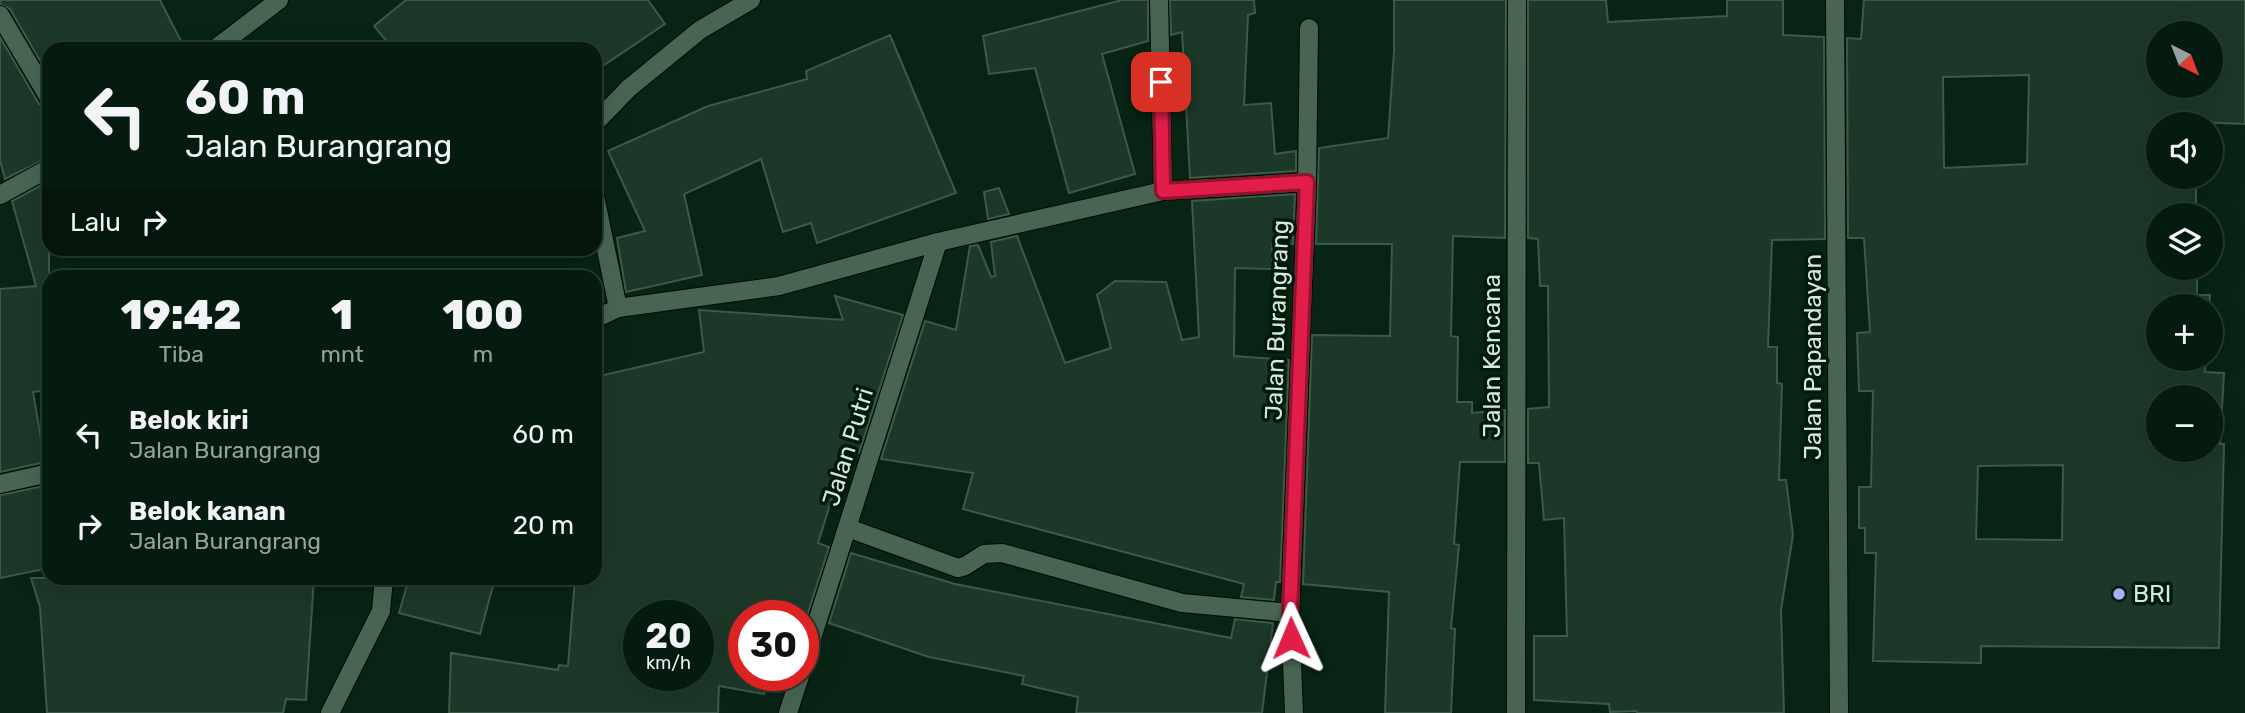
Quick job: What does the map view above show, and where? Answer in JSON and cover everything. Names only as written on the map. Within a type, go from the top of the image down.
[{"type":"street","points":[[224,42],[279,0]]},
{"type":"street","points":[[602,116],[629,88],[700,30],[751,0]]},
{"type":"street","points":[[602,316],[618,308],[779,286],[938,242],[1163,191],[1159,0]]},
{"type":"street","name":"Jalan Kencana","points":[[1516,713],[1517,0]]},
{"type":"street","name":"Jalan Papandayan","points":[[1835,0],[1839,713]]},
{"type":"street","points":[[0,15],[42,86]]},
{"type":"street","points":[[1307,182],[1309,28]]},
{"type":"street","points":[[0,195],[42,172]]},
{"type":"street","name":"Jalan Burangrang","points":[[1163,191],[1307,182],[1290,613],[1294,713]]},
{"type":"street","points":[[602,230],[618,308]]},
{"type":"street","name":"Jalan Putri","points":[[819,617],[938,242]]},
{"type":"street","points":[[0,484],[42,475]]},
{"type":"street","points":[[848,528],[958,568],[984,554],[1002,553],[1182,603],[1290,613]]},
{"type":"street","points":[[330,713],[381,611],[383,585]]},
{"type":"street","points":[[792,712],[797,691]]},
{"type":"building","points":[[0,0],[160,0],[181,42],[42,42],[42,64],[10,9],[0,4]]},
{"type":"building","points":[[406,0],[648,0],[665,24],[602,66],[602,42],[387,42],[374,26]]},
{"type":"building","points":[[1122,0],[1148,0],[1148,41],[1102,54],[1135,174],[1069,193],[1035,68],[989,74],[983,36]]},
{"type":"building","points":[[1170,0],[1254,0],[1255,13],[1248,15],[1244,105],[1271,103],[1275,154],[1296,151],[1296,171],[1190,178],[1182,32],[1171,35]]},
{"type":"building","points":[[1394,0],[1506,0],[1505,238],[1453,236],[1451,336],[1458,337],[1457,402],[1472,402],[1472,413],[1505,410],[1505,462],[1460,462],[1454,544],[1459,545],[1451,628],[1455,629],[1451,713],[1385,713],[1389,592],[1303,584],[1312,335],[1390,336],[1392,244],[1316,244],[1319,148],[1388,138],[1394,51]]},
{"type":"building","points":[[1528,0],[1606,0],[1608,22],[1727,16],[1727,0],[1783,0],[1783,35],[1824,37],[1825,239],[1772,240],[1768,347],[1777,347],[1777,383],[1782,384],[1779,480],[1786,480],[1793,535],[1781,610],[1784,713],[1610,712],[1609,704],[1534,700],[1534,636],[1567,636],[1564,518],[1544,520],[1539,463],[1528,463],[1528,409],[1549,407],[1548,286],[1540,286],[1538,239],[1528,238]]},
{"type":"building","points":[[1864,0],[2245,0],[2245,124],[2223,123],[2223,112],[2146,112],[2146,189],[2196,189],[2196,203],[2146,203],[2146,280],[2197,280],[2197,294],[2146,294],[2146,371],[2224,373],[2223,391],[2223,385],[2146,385],[2146,462],[2223,462],[2224,444],[2219,648],[1981,646],[1981,663],[1873,661],[1876,553],[1865,553],[1865,528],[1859,528],[1859,487],[1871,487],[1873,391],[1859,391],[1857,333],[1870,332],[1864,238],[1848,238],[1847,38],[1861,39]],"holes":[[[2029,75],[2027,164],[1944,168],[1943,77]],[[2063,465],[2062,540],[1976,539],[1978,466]]]},
{"type":"building","points":[[890,35],[956,193],[817,243],[811,223],[783,232],[761,159],[684,194],[702,275],[626,292],[617,238],[645,231],[608,151],[708,106],[807,79],[806,71]]},
{"type":"building","points":[[0,37],[42,106],[42,160],[5,179],[0,160]]},
{"type":"building","points":[[42,185],[42,256],[49,256],[49,270],[42,270],[42,391],[33,392],[42,444],[42,463],[0,472],[0,289],[36,286],[12,201]]},
{"type":"building","points":[[999,188],[1009,214],[988,219],[984,192]]},
{"type":"building","points":[[1295,194],[1293,244],[1272,243],[1272,269],[1235,268],[1234,356],[1289,360],[1280,582],[1276,582],[1274,600],[1241,597],[1244,584],[963,509],[973,473],[881,459],[925,321],[956,330],[970,246],[978,245],[991,277],[995,276],[991,242],[1017,236],[1065,363],[1111,348],[1097,295],[1115,281],[1166,282],[1182,340],[1199,337],[1192,201]]},
{"type":"building","points":[[835,296],[903,315],[859,453],[847,450],[818,543],[829,547],[812,600],[728,600],[728,688],[719,686],[718,713],[449,713],[451,653],[558,670],[559,665],[568,666],[574,585],[602,585],[602,375],[704,352],[699,310],[843,320]]},
{"type":"building","points":[[42,486],[42,569],[0,578],[0,495]]},
{"type":"building","points":[[851,553],[955,584],[1231,638],[1235,619],[1273,623],[1262,713],[1076,713],[1078,697],[1022,684],[1024,676],[929,657],[829,623]]},
{"type":"building","points":[[31,578],[42,578],[42,585],[314,585],[306,700],[286,699],[283,713],[47,713],[40,607]]},
{"type":"building","points":[[407,585],[493,585],[480,634],[399,613]]},
{"type":"place","name":"BRI","points":[[2119,594]]},
{"type":"route","points":[[1161,82],[1163,191],[1307,182],[1291,638]]}]
